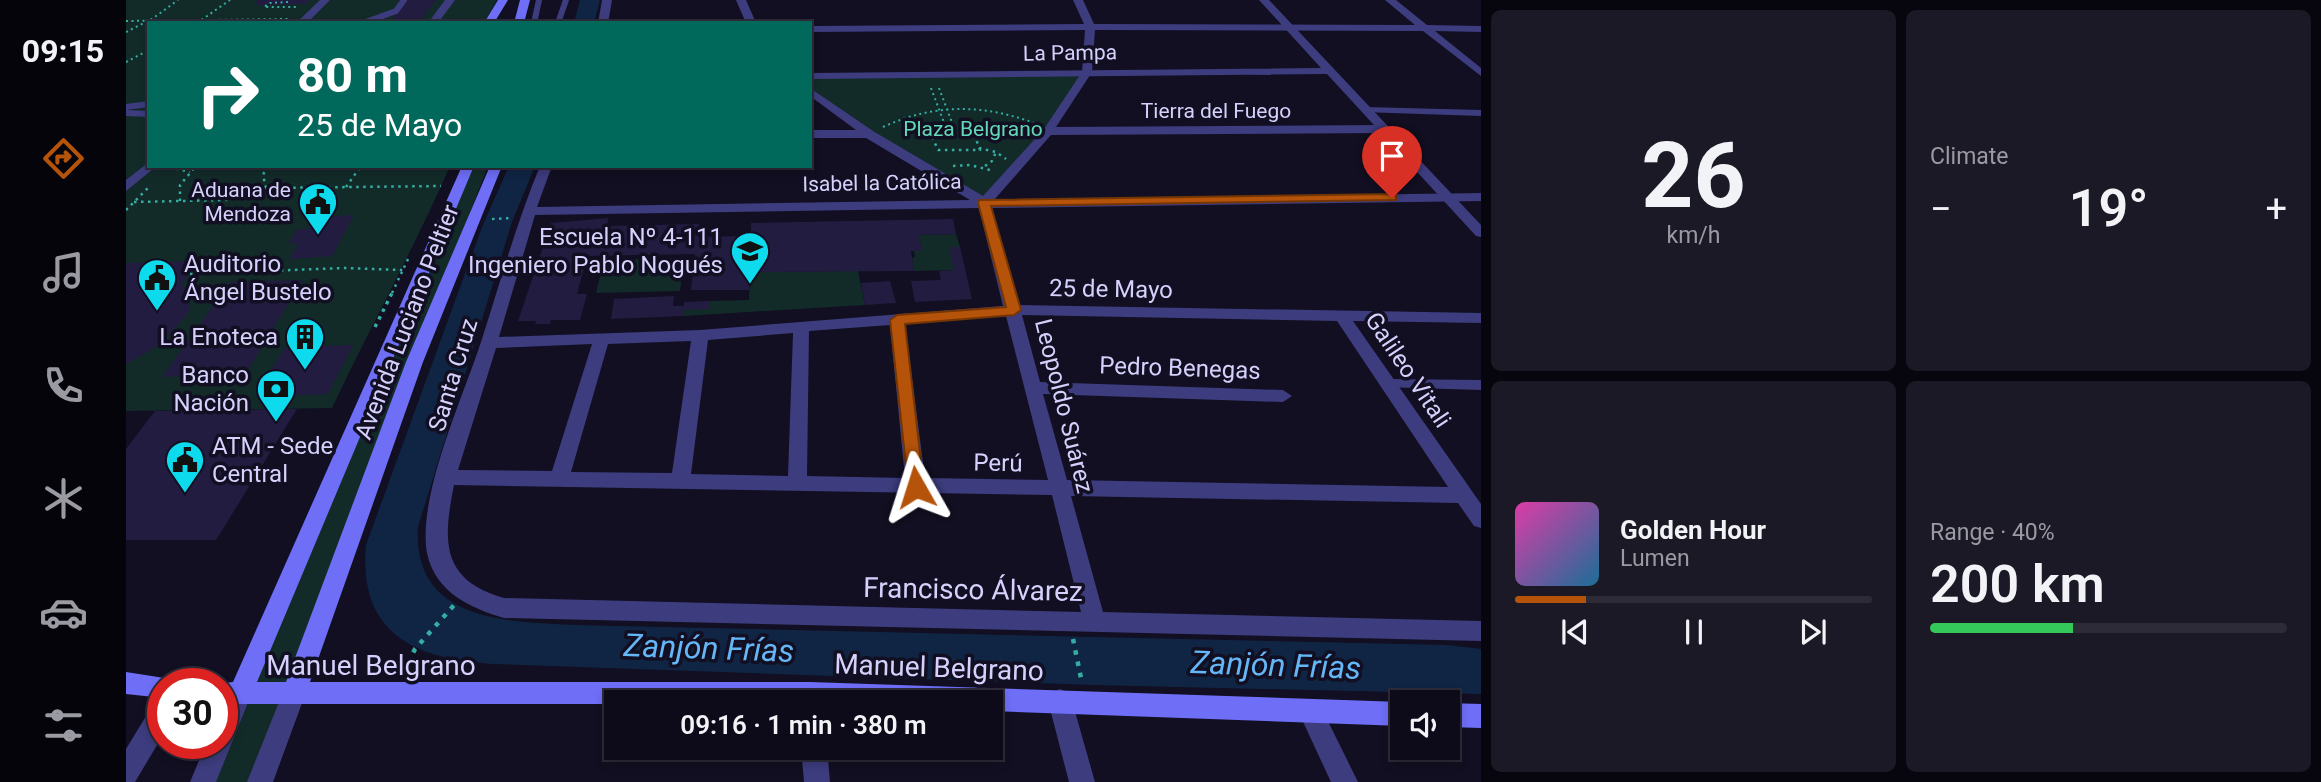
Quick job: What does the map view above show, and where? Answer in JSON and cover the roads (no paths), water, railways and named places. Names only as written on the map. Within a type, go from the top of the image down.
[{"type":"main road","points":[[490,21],[503,0]]},
{"type":"main road","points":[[520,21],[525,0]]},
{"type":"main road","name":"Avenida Luciano Peltier","points":[[238,678],[467,168]]},
{"type":"main road","name":"Avenida Luciano Peltier","points":[[293,695],[429,326],[495,168]]},
{"type":"main road","points":[[126,683],[147,685]]},
{"type":"main road","name":"Manuel Belgrano","points":[[238,694],[604,696]]},
{"type":"main road","name":"Manuel Belgrano","points":[[1003,700],[1390,714]]},
{"type":"main road","points":[[1460,715],[1481,716]]},
{"type":"street","points":[[303,21],[326,0]]},
{"type":"street","points":[[434,21],[450,0]]},
{"type":"street","points":[[603,21],[607,0]]},
{"type":"street","points":[[741,0],[750,21]]},
{"type":"street","points":[[812,92],[984,203],[1046,129],[1087,72],[1090,26],[1078,0]]},
{"type":"street","points":[[1264,0],[1481,233]]},
{"type":"street","points":[[1390,0],[1481,73]]},
{"type":"street","points":[[812,29],[1288,26],[1481,29]]},
{"type":"street","name":"La Pampa","points":[[812,76],[1330,71]]},
{"type":"street","points":[[126,107],[147,104]]},
{"type":"street","points":[[1366,110],[1481,113]]},
{"type":"street","points":[[126,113],[147,114]]},
{"type":"street","name":"Tierra del Fuego","points":[[1046,129],[1384,129]]},
{"type":"street","points":[[812,134],[872,133]]},
{"type":"street","points":[[126,187],[147,168]]},
{"type":"street","name":"Santa Cruz","points":[[460,599],[438,554],[436,539],[447,477],[489,343],[521,215],[545,168]]},
{"type":"street","name":"Isabel la Católica","points":[[521,215],[984,203],[1481,197]]},
{"type":"street","name":"Leopoldo Suárez","points":[[984,203],[1095,622]]},
{"type":"street","name":"25 de Mayo","points":[[489,343],[601,341],[699,335],[1014,310],[1481,318]]},
{"type":"street","name":"Galileo Vitali","points":[[1342,316],[1481,520]]},
{"type":"street","points":[[897,320],[916,487]]},
{"type":"street","points":[[797,484],[801,327]]},
{"type":"street","points":[[680,482],[699,335]]},
{"type":"street","points":[[559,480],[601,341]]},
{"type":"street","points":[[1388,384],[1481,385]]},
{"type":"street","name":"Pedro Benegas","points":[[1034,388],[1283,396]]},
{"type":"street","name":"Perú","points":[[447,477],[1464,495]]},
{"type":"street","name":"Francisco Álvarez","points":[[460,599],[504,608],[1481,631]]},
{"type":"street","points":[[260,782],[293,695]]},
{"type":"street","points":[[1060,701],[1082,782]]},
{"type":"street","points":[[1310,711],[1345,782]]},
{"type":"street","points":[[126,773],[147,738]]},
{"type":"street","points":[[203,782],[213,759]]},
{"type":"street","points":[[815,760],[817,782]]},
{"type":"lane","points":[[368,21],[396,11],[404,0]]},
{"type":"lane","points":[[534,21],[539,0]]},
{"type":"lane","points":[[559,21],[566,0]]},
{"type":"water","points":[[580,0],[600,0],[595,21],[575,21]]},
{"type":"water","name":"Zanjón Frías","points":[[508,168],[534,168],[512,222],[418,527],[420,558],[430,582],[447,599],[468,610],[493,617],[548,624],[1447,645],[1481,649],[1481,694],[1460,694],[1460,690],[1390,692],[1093,685],[465,661],[416,648],[397,636],[382,620],[372,600],[366,575],[366,545],[482,227]]},
{"type":"place","name":"Aduana de Mendoza","points":[[318,236]]},
{"type":"place","name":"Escuela Nº 4-111 Ingeniero Pablo Nogués","points":[[750,285]]},
{"type":"place","name":"Auditorio Ángel Bustelo","points":[[157,312]]},
{"type":"place","name":"La Enoteca","points":[[305,371]]},
{"type":"place","name":"Banco Nación","points":[[276,423]]},
{"type":"place","name":"ATM - Sede Central","points":[[185,494]]},
{"type":"park label","name":"Plaza Belgrano","points":[[973,129]]}]
